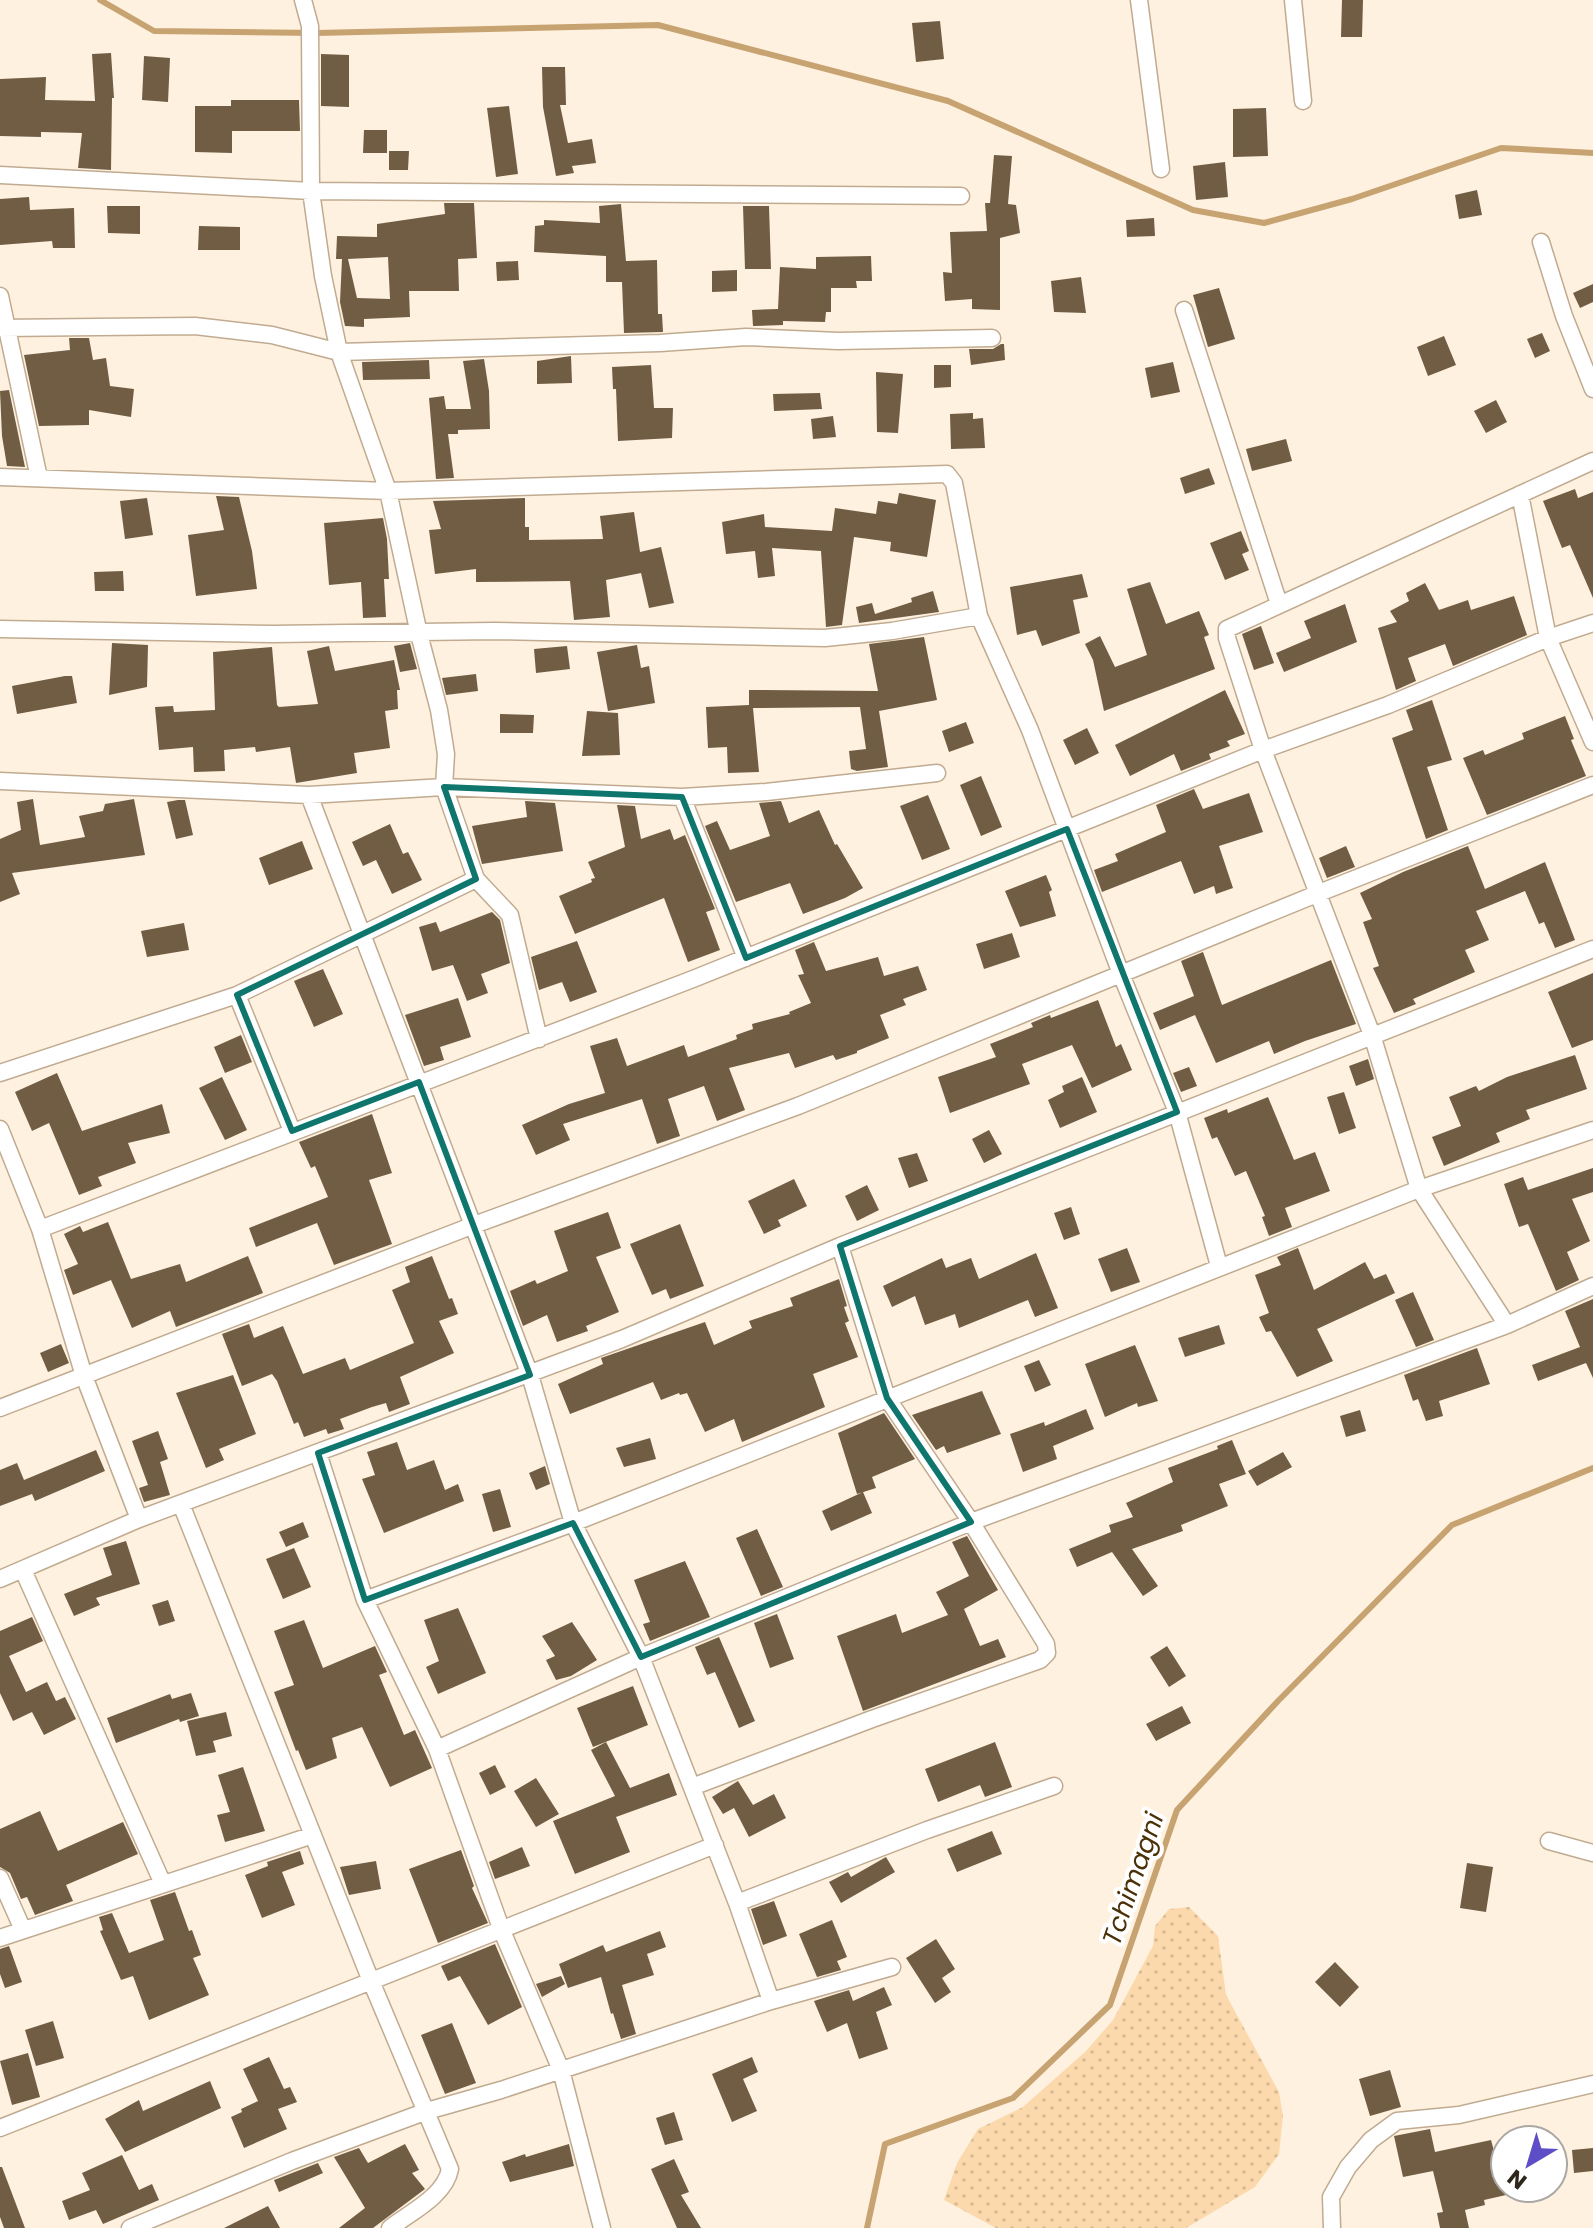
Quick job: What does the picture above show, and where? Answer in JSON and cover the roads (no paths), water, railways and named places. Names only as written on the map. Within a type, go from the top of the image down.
[{"type":"street","points":[[303,0],[310,26],[311,191],[323,276],[339,352],[388,491],[444,739],[444,787],[476,879],[510,915],[539,1039]]},
{"type":"street","points":[[1139,0],[1161,169]]},
{"type":"street","points":[[1293,0],[1303,101]]},
{"type":"street","points":[[0,175],[311,191],[961,196]]},
{"type":"street","points":[[1541,242],[1564,316],[1593,389]]},
{"type":"street","points":[[0,296],[3,328],[39,478]]},
{"type":"street","points":[[1184,310],[1279,604]]},
{"type":"street","points":[[3,328],[195,326],[272,335],[339,352],[660,343],[746,337],[838,341],[992,338]]},
{"type":"street","points":[[1507,1325],[1419,1189],[1372,1035],[1263,750],[1227,638],[1227,629],[1593,461]]},
{"type":"street","points":[[0,477],[388,491],[947,474],[954,483],[979,616],[1030,730],[1121,974],[1177,1112],[1219,1266]]},
{"type":"street","points":[[1520,494],[1548,638],[1593,742]]},
{"type":"street","points":[[0,629],[419,634],[494,631],[825,638],[892,631],[979,616]]},
{"type":"street","points":[[40,1229],[419,1082],[539,1039],[1263,750],[1388,705],[1548,638],[1593,623]]},
{"type":"street","points":[[0,781],[309,795],[444,787],[682,797],[766,792],[937,773]]},
{"type":"street","points":[[0,1408],[474,1225],[798,1106],[1319,893],[1593,785]]},
{"type":"street","points":[[309,795],[530,1375],[573,1523],[641,1657],[737,1903],[771,2001]]},
{"type":"street","points":[[682,797],[746,958]]},
{"type":"street","points":[[0,1073],[237,995],[476,879]]},
{"type":"street","points":[[0,1579],[139,1519],[530,1375],[840,1246],[1593,949]]},
{"type":"street","points":[[237,995],[292,1131]]},
{"type":"street","points":[[0,1129],[40,1229],[84,1376],[139,1519]]},
{"type":"street","points":[[365,1600],[573,1523],[1419,1189],[1593,1130]]},
{"type":"street","points":[[692,1787],[1040,1660],[1047,1653],[1046,1644],[971,1522],[887,1398],[840,1246]]},
{"type":"street","points":[[437,1749],[641,1657],[971,1522],[1507,1325],[1593,1286]]},
{"type":"street","points":[[318,1453],[365,1600],[437,1749],[502,1931],[561,2070],[602,2228]]},
{"type":"street","points":[[181,1504],[371,1981],[450,2169],[448,2181],[438,2192],[390,2228]]},
{"type":"street","points":[[23,1570],[163,1884]]},
{"type":"street","points":[[737,1903],[927,1830],[1054,1786]]},
{"type":"street","points":[[0,1938],[313,1835]]},
{"type":"street","points":[[1549,1841],[1593,1853]]},
{"type":"street","points":[[0,2128],[715,1845]]},
{"type":"street","points":[[0,1878],[23,1930]]},
{"type":"street","points":[[130,2228],[292,2161],[427,2111],[771,2001],[892,1967]]},
{"type":"street","points":[[1332,2228],[1331,2197],[1348,2167],[1371,2140],[1397,2121],[1459,2115],[1593,2084]]},
{"type":"waterway","points":[[100,0],[154,31],[317,33],[658,25],[948,101],[1193,210],[1264,223],[1352,199],[1501,148],[1593,153]]},
{"type":"waterway","name":"Tchimagni","points":[[867,2228],[885,2144],[1013,2098],[1110,2005],[1177,1810],[1278,1701],[1452,1525],[1593,1468]]}]
